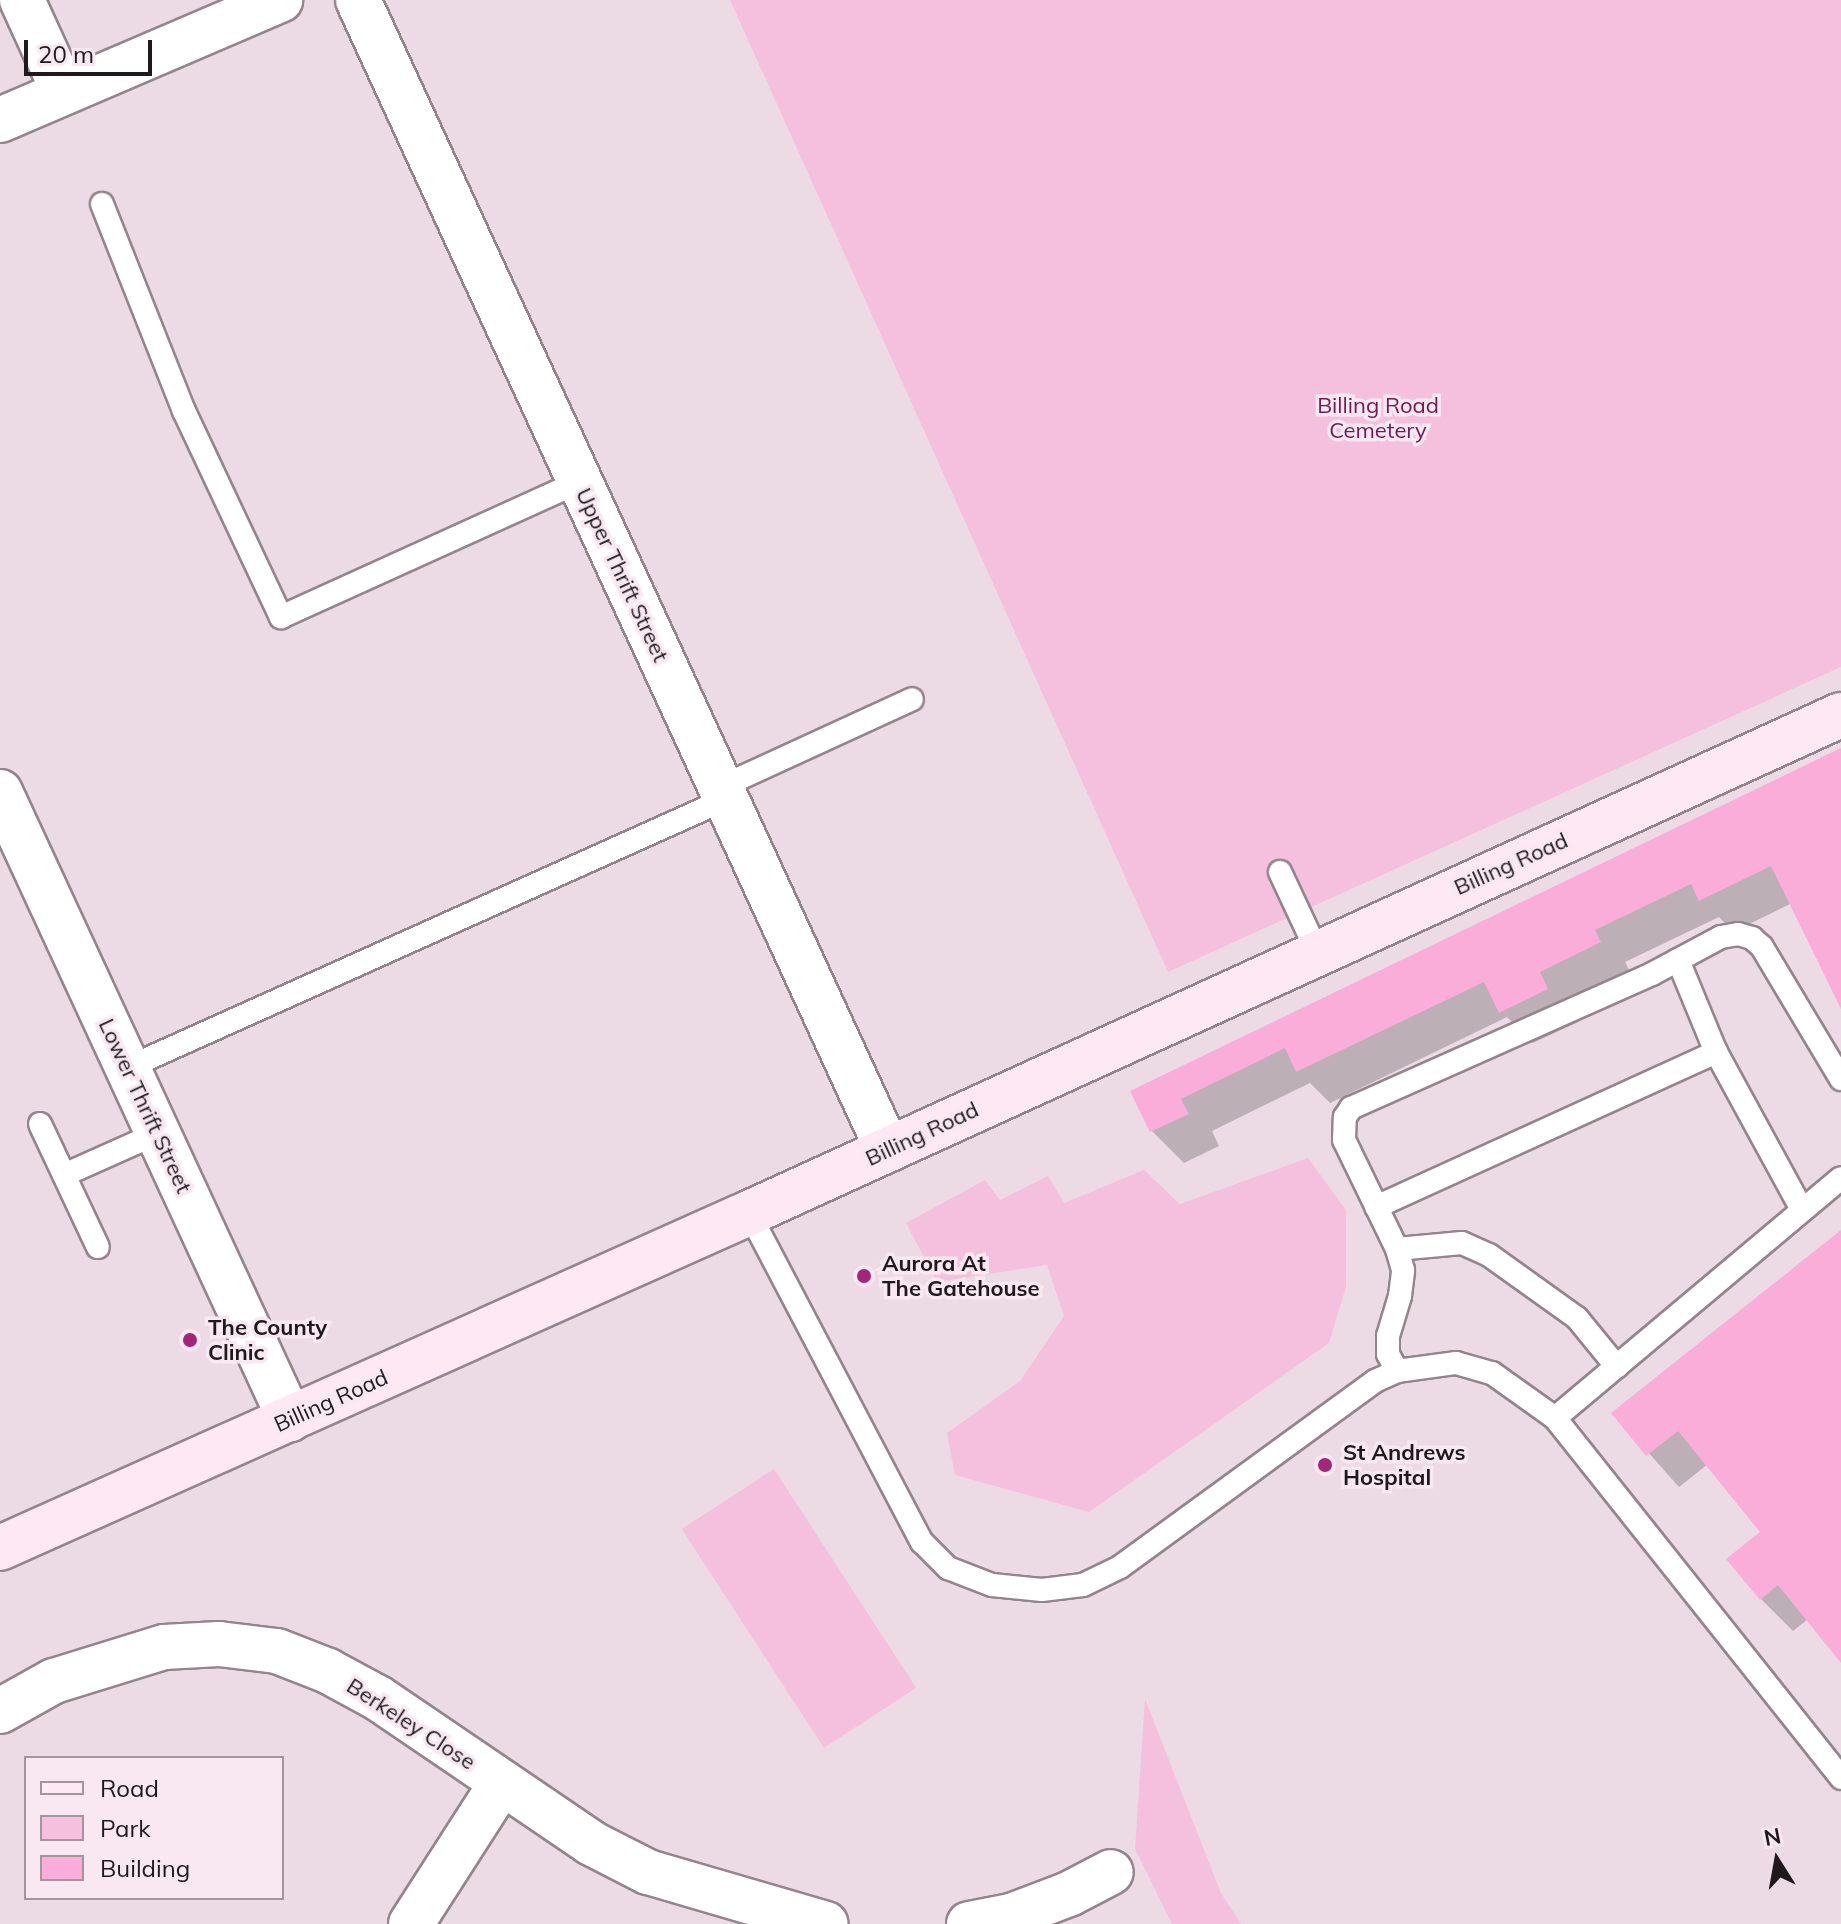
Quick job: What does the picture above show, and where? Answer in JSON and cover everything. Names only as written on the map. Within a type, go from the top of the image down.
[{"type":"street","points":[[22,0],[64,92]]},
{"type":"street","points":[[0,120],[280,0]]},
{"type":"street","name":"Upper Thrift Street","points":[[358,0],[888,1150]]},
{"type":"street","name":"Billing Road","points":[[0,1548],[749,1213],[1317,951],[1841,715]]},
{"type":"street","name":"Lower Thrift Street","points":[[0,792],[290,1419]]},
{"type":"street","name":"Berkeley Close","points":[[0,1711],[54,1681],[164,1647],[219,1644],[277,1651],[328,1671],[378,1698],[591,1843],[648,1872],[826,1924]]},
{"type":"street","points":[[411,1924],[501,1784]]},
{"type":"street","points":[[969,1924],[1011,1916],[1069,1894],[1111,1872]]},
{"type":"lane","points":[[102,204],[184,411],[281,617],[579,482]]},
{"type":"lane","points":[[127,1068],[723,793],[912,699]]},
{"type":"lane","points":[[1280,872],[1317,951]]},
{"type":"lane","points":[[1397,1371],[1388,1354],[1388,1336],[1400,1296],[1403,1270],[1397,1249],[1344,1140],[1345,1117],[1351,1108],[1678,960],[1721,937],[1738,934],[1752,938],[1762,947],[1841,1079]]},
{"type":"lane","points":[[1678,960],[1716,1052],[1802,1210]]},
{"type":"lane","points":[[1376,1207],[1716,1052]]},
{"type":"lane","points":[[40,1124],[98,1247]]},
{"type":"lane","points":[[64,1175],[158,1133]]},
{"type":"lane","points":[[1555,1418],[1841,1178]]},
{"type":"lane","points":[[749,1213],[922,1542],[948,1568],[992,1585],[1042,1590],[1083,1585],[1120,1567],[1375,1381],[1397,1371],[1456,1363],[1492,1373],[1555,1418],[1841,1778]]},
{"type":"lane","points":[[1397,1249],[1462,1243],[1489,1255],[1577,1318],[1617,1367]]},
{"type":"green space","name":"Billing Road Cemetery","points":[[730,0],[1841,0],[1841,667],[1168,972]]},
{"type":"green space","points":[[1308,1158],[1346,1210],[1346,1287],[1329,1343],[1089,1512],[955,1475],[947,1433],[1020,1381],[1064,1316],[1047,1265],[937,1282],[906,1223],[985,1180],[1000,1200],[1048,1176],[1064,1203],[1144,1170],[1180,1204]]},
{"type":"green space","points":[[774,1469],[916,1688],[824,1748],[682,1529]]},
{"type":"green space","points":[[1145,1699],[1221,1893],[1241,1924],[1172,1924],[1135,1849]]},
{"type":"building","points":[[1841,748],[1841,1009],[1771,866],[1699,901],[1691,884],[1595,930],[1601,942],[1540,972],[1548,989],[1499,1013],[1484,982],[1296,1072],[1285,1048],[1181,1099],[1189,1114],[1150,1132],[1130,1091]]},
{"type":"building","points":[[1841,1230],[1841,1663],[1778,1585],[1760,1600],[1726,1559],[1760,1532],[1678,1431],[1646,1456],[1611,1413]]},
{"type":"place","name":"Aurora At The Gatehouse","points":[[864,1276]]},
{"type":"place","name":"The County Clinic","points":[[190,1340]]},
{"type":"place","name":"St Andrews Hospital","points":[[1325,1465]]}]
